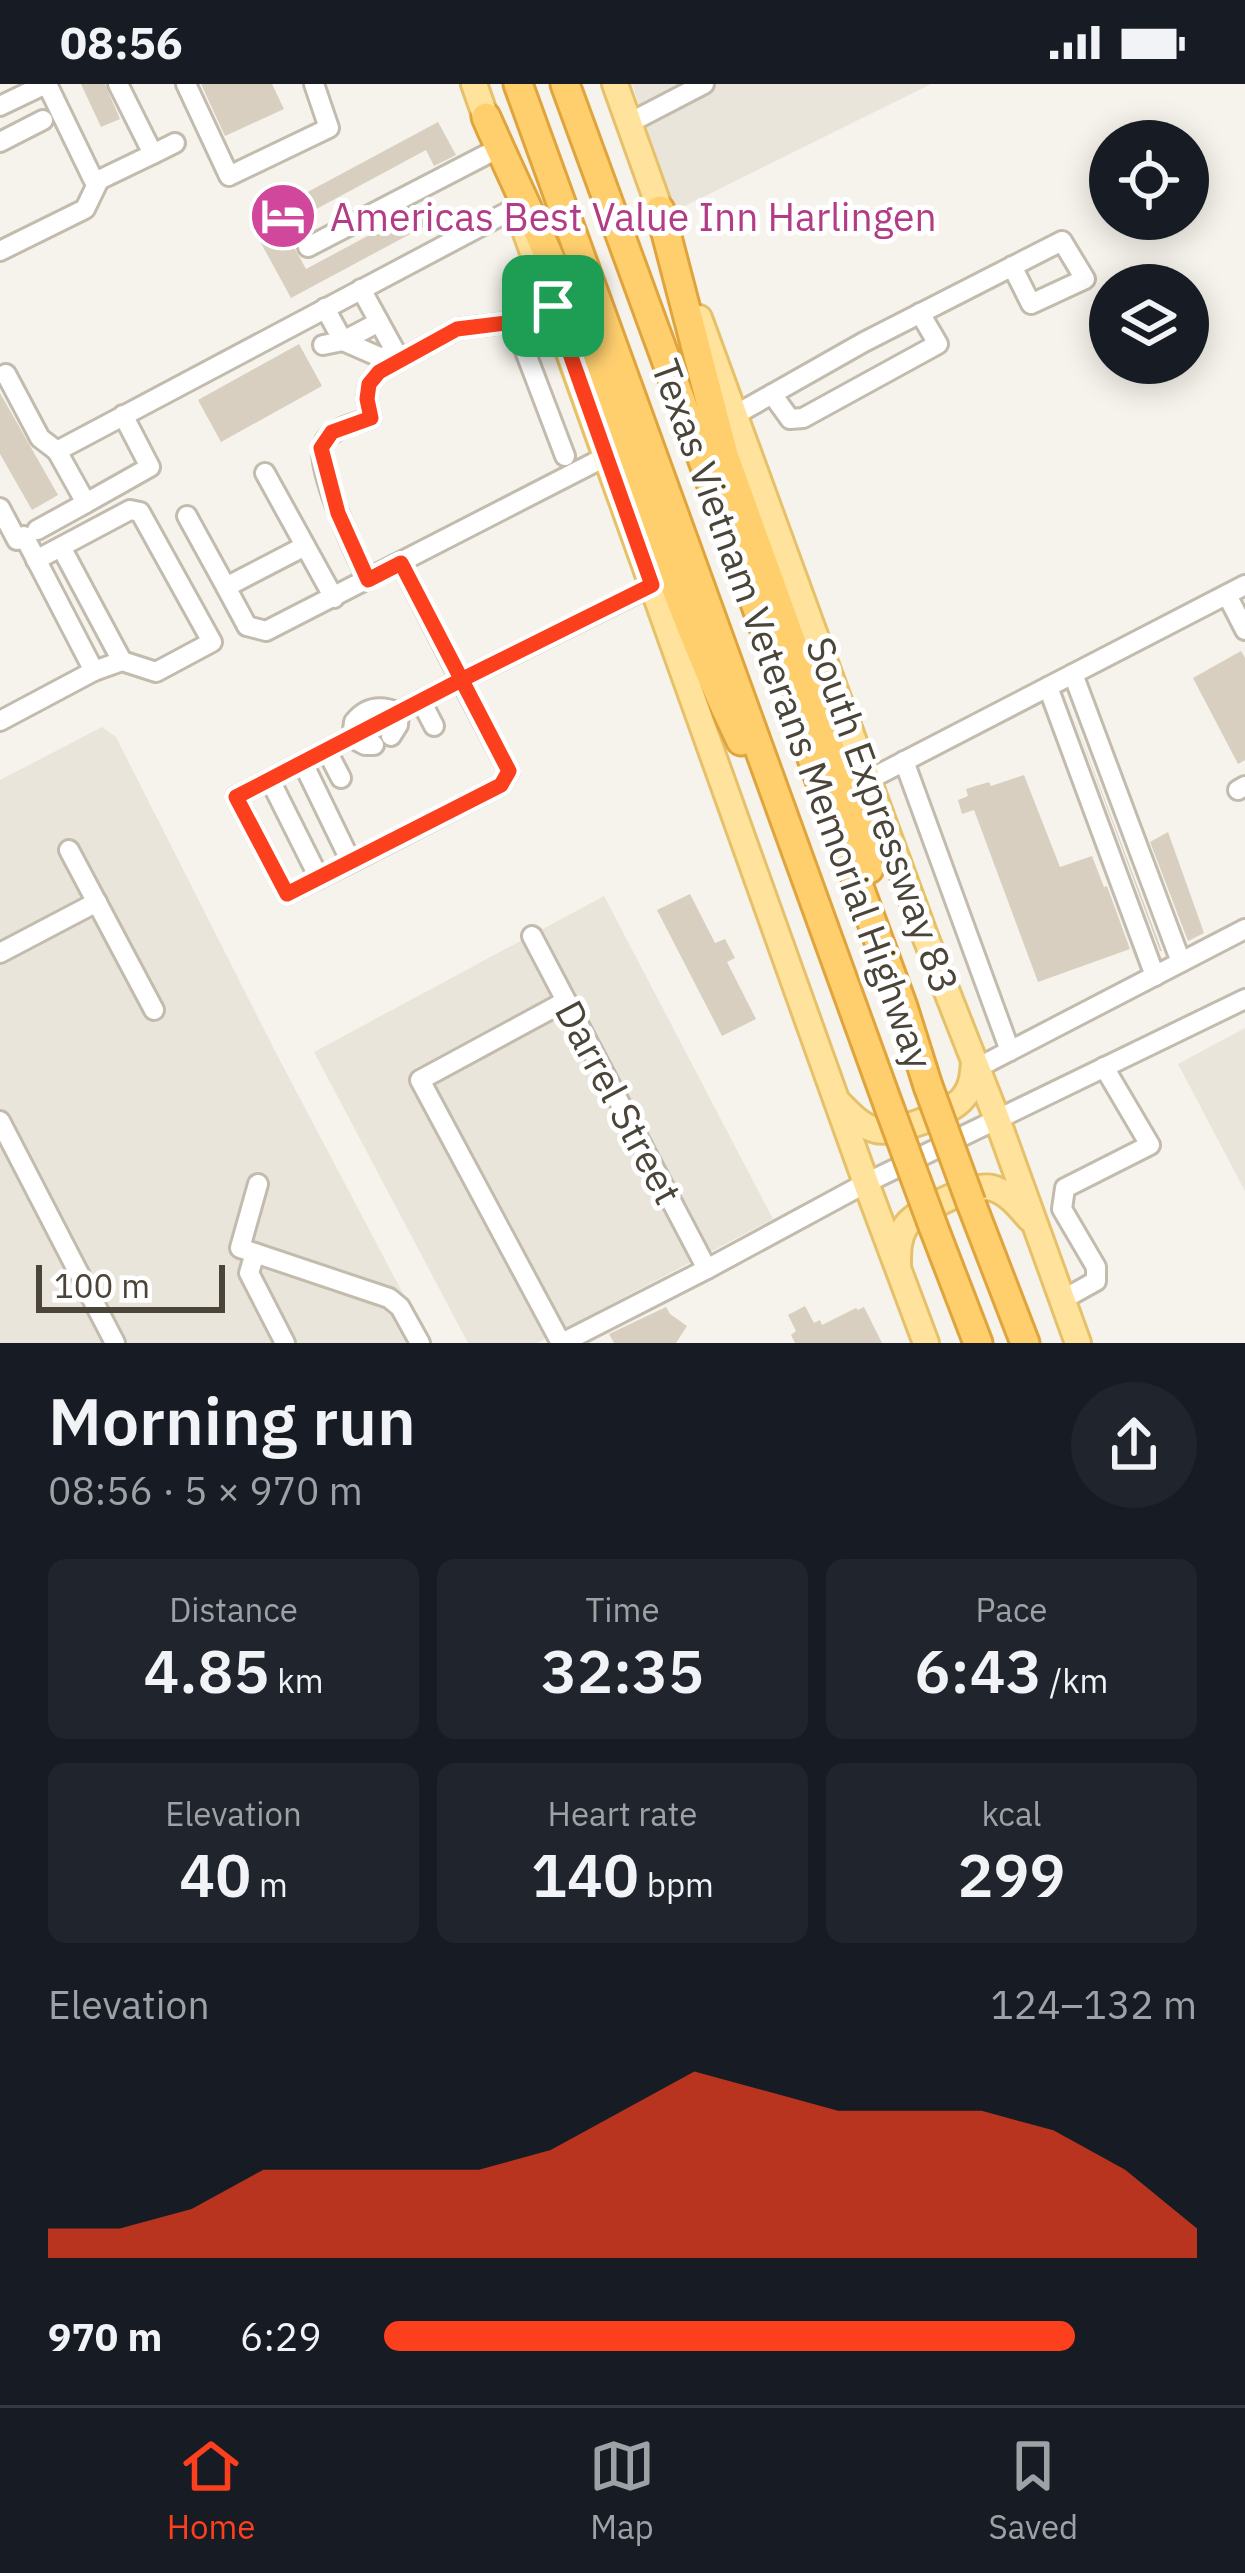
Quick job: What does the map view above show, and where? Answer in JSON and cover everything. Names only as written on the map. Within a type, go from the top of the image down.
[{"type":"highway","name":"Texas Vietnam Veterans Memorial Highway","points":[[518,84],[978,1343]]},
{"type":"highway","name":"Texas Vietnam Veterans Memorial Highway","points":[[565,84],[1025,1343]]},
{"type":"highway","points":[[486,118],[581,332],[724,707],[808,879]]},
{"type":"highway","points":[[660,210],[724,455],[856,820],[903,1007]]},
{"type":"main road","points":[[474,84],[926,1343]]},
{"type":"main road","name":"South Expressway 83","points":[[615,84],[1078,1343]]},
{"type":"main road","points":[[836,1101],[856,1120],[891,1132],[952,1108],[963,1098],[976,1064]]},
{"type":"main road","points":[[898,1268],[898,1241],[907,1223],[920,1212],[975,1188],[991,1187],[1011,1199],[1036,1225]]},
{"type":"street","points":[[0,106],[46,84],[93,179],[176,142]]},
{"type":"street","points":[[118,84],[153,154]]},
{"type":"street","points":[[186,84],[229,176],[329,128],[314,84]]},
{"type":"street","points":[[629,123],[704,84]]},
{"type":"street","points":[[0,142],[43,120]]},
{"type":"street","points":[[308,247],[496,148]]},
{"type":"street","points":[[0,226],[5,249],[85,209],[99,180]]},
{"type":"street","points":[[315,338],[325,308],[517,207]]},
{"type":"street","points":[[735,415],[1012,266]]},
{"type":"street","points":[[315,338],[382,358],[395,351],[361,289]]},
{"type":"street","points":[[368,580],[338,513],[321,454],[324,442],[332,432],[371,418],[369,384],[379,372],[457,329],[514,322],[553,306]]},
{"type":"street","points":[[315,338],[325,308]]},
{"type":"street","points":[[772,394],[790,418],[803,418],[938,344],[920,313]]},
{"type":"street","points":[[57,451],[123,415],[315,338],[379,322]]},
{"type":"street","points":[[514,322],[565,456]]},
{"type":"street","points":[[6,374],[40,438],[57,451],[86,503]]},
{"type":"street","points":[[542,394],[579,380]]},
{"type":"street","points":[[21,538],[150,467],[123,415]]},
{"type":"street","points":[[0,721],[122,661],[156,672],[247,626],[266,631],[607,456]]},
{"type":"street","points":[[265,473],[334,598]]},
{"type":"street","points":[[0,508],[36,560],[94,671]]},
{"type":"street","points":[[36,560],[130,510],[140,512],[212,642]]},
{"type":"street","points":[[188,516],[247,626]]},
{"type":"street","points":[[226,587],[305,546]]},
{"type":"street","points":[[61,547],[122,661]]},
{"type":"street","points":[[352,738],[236,797],[287,894],[501,785],[509,771],[401,563]]},
{"type":"street","points":[[398,713],[652,585]]},
{"type":"street","points":[[870,779],[1236,590],[1245,630]]},
{"type":"street","points":[[1073,674],[1181,962]]},
{"type":"street","points":[[1048,687],[1155,976]]},
{"type":"street","points":[[422,701],[434,726]]},
{"type":"street","points":[[352,738],[354,722],[374,707],[398,713]]},
{"type":"street","points":[[352,738],[365,745],[382,740],[398,725],[398,713]]},
{"type":"street","points":[[327,751],[341,778]]},
{"type":"street","points":[[904,761],[1010,1051]]},
{"type":"street","points":[[302,763],[351,862]]},
{"type":"street","points":[[270,780],[319,878]]},
{"type":"street","points":[[69,850],[154,1010]]},
{"type":"street","points":[[0,953],[97,902]]},
{"type":"street","points":[[976,1064],[1010,1051],[1245,929]]},
{"type":"street","name":"Darrel Street","points":[[532,936],[707,1269]]},
{"type":"street","points":[[566,1001],[420,1079],[561,1343],[997,1118],[1245,999]]},
{"type":"street","points":[[1062,1300],[1096,1281],[1096,1267],[1061,1209],[1065,1188],[1150,1145],[1104,1067]]},
{"type":"street","points":[[0,1120],[115,1343]]},
{"type":"street","points":[[258,1184],[240,1248],[389,1298],[400,1306],[421,1343]]},
{"type":"street","points":[[254,1253],[249,1273],[285,1343]]},
{"type":"shaded area","points":[[632,84],[931,84],[675,211]]},
{"type":"shaded area","points":[[102,727],[116,737],[429,1343],[0,1343],[0,780]]},
{"type":"shaded area","points":[[604,896],[773,1219],[537,1343],[468,1343],[314,1052]]},
{"type":"shaded area","points":[[1245,1028],[1245,1191],[1178,1064]]},
{"type":"building","points":[[81,84],[105,84],[120,119],[101,127]]},
{"type":"building","points":[[201,84],[272,84],[284,109],[225,136]]},
{"type":"building","name":"Americas Best Value Inn Harlingen","points":[[438,122],[456,155],[434,166],[426,150],[283,227],[306,269],[418,209],[427,225],[291,298],[250,223]]},
{"type":"building","points":[[299,344],[322,386],[221,442],[198,400]]},
{"type":"building","points":[[0,393],[58,495],[32,510],[0,454]]},
{"type":"building","points":[[1241,651],[1245,658],[1245,760],[1238,764],[1193,678]]},
{"type":"building","points":[[1066,697],[1162,951],[1160,951]]},
{"type":"building","points":[[1024,775],[1060,867],[1092,856],[1130,949],[1038,982],[974,810],[962,814],[958,800],[968,796],[966,789]]},
{"type":"building","points":[[1168,832],[1204,933],[1188,941],[1150,842]]},
{"type":"building","points":[[690,894],[715,943],[725,939],[735,958],[727,962],[756,1019],[722,1036],[657,910]]},
{"type":"building","points":[[805,1306],[814,1323],[820,1320],[822,1325],[864,1307],[882,1343],[795,1343],[791,1335],[796,1331],[788,1315]]},
{"type":"building","points":[[666,1307],[687,1326],[676,1343],[614,1343],[609,1334]]},
{"type":"place","name":"Americas Best Value Inn Harlingen","points":[[283,216]]},
{"type":"route","points":[[553,306],[514,322],[457,329],[379,372],[369,384],[371,418],[332,432],[321,448],[338,513],[368,580],[401,563],[461,680],[509,771],[501,785],[287,894],[236,797],[461,680],[652,585],[553,306]]}]
